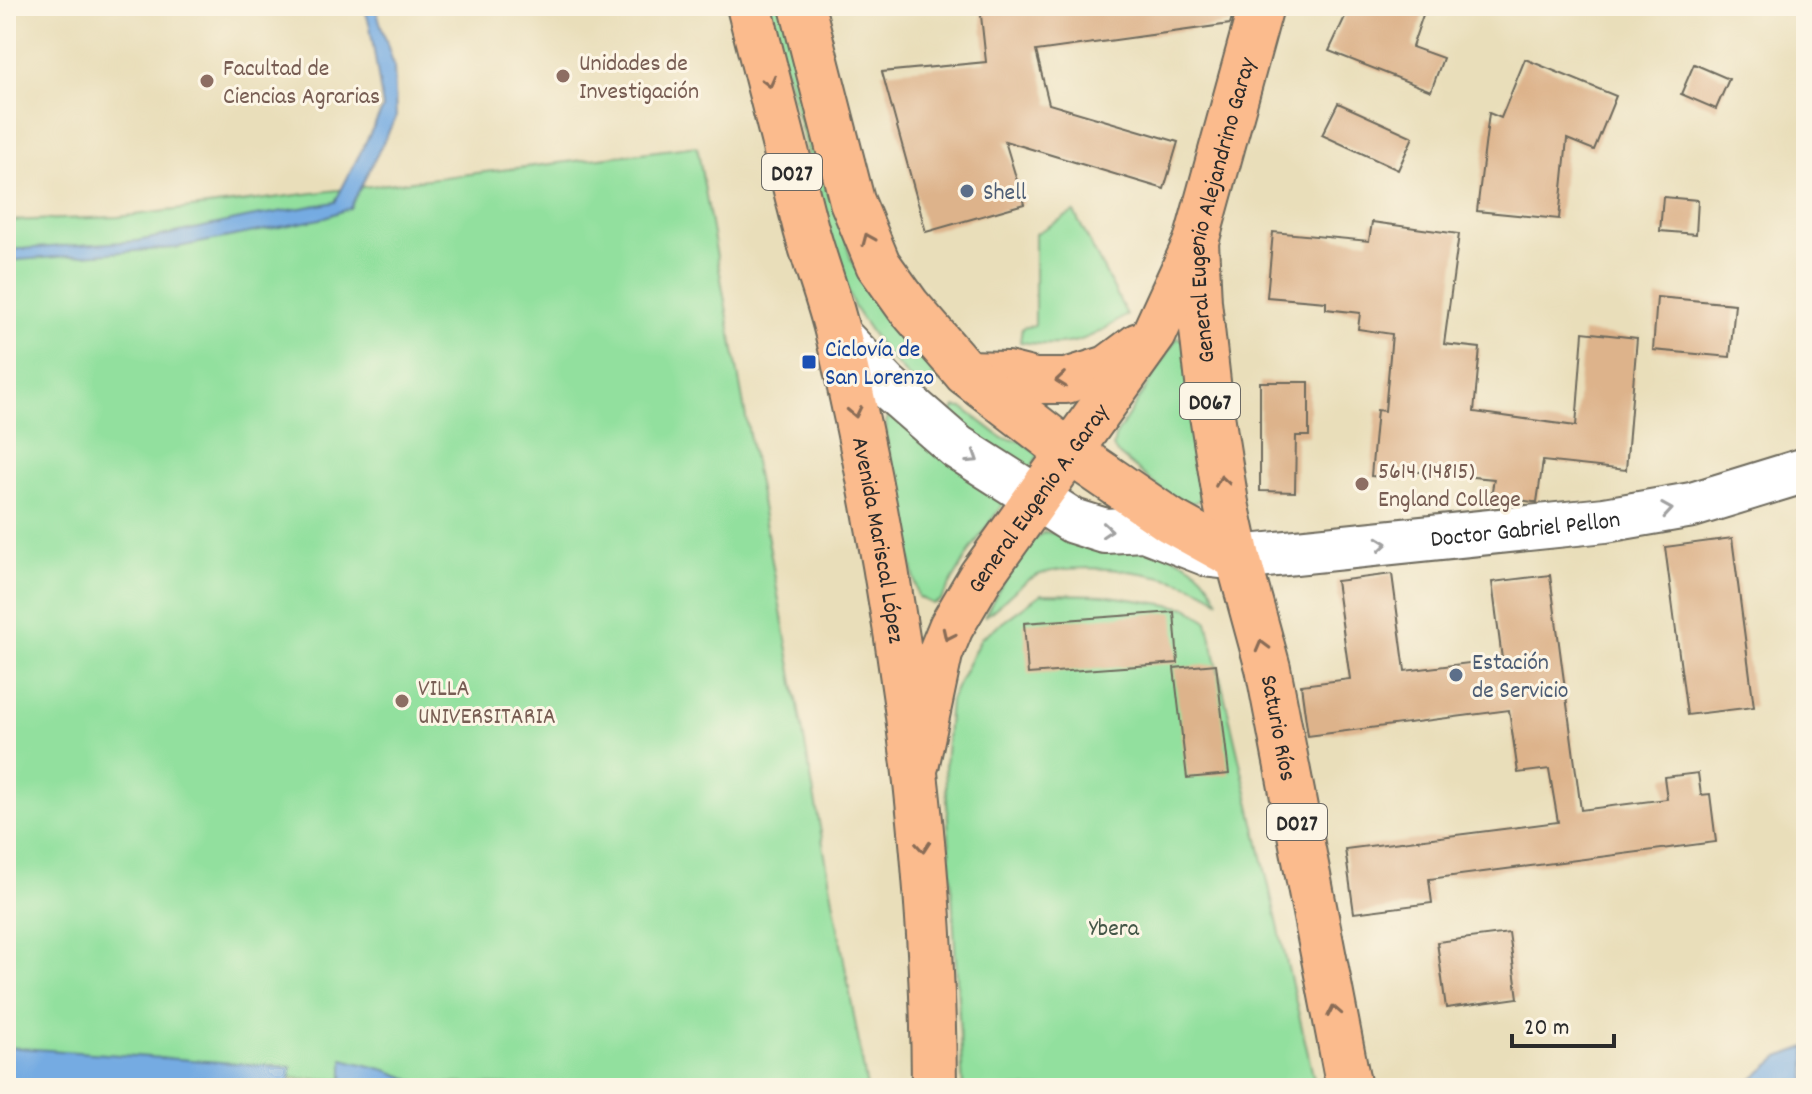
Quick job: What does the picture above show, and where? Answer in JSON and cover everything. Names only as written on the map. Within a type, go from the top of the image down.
[{"type":"main road","name":"Avenida Mariscal López","points":[[749,6],[807,232],[839,336],[877,519],[916,769],[929,919],[934,1088]]},
{"type":"main road","name":"D027","points":[[802,6],[852,201],[878,264],[908,306],[966,373],[1071,452],[1171,521],[1238,558]]},
{"type":"main road","name":"General Eugenio Alejandrino Garay","points":[[1238,558],[1211,409],[1196,242],[1261,6]]},
{"type":"main road","name":"General Eugenio A. Garay","points":[[916,769],[936,668],[951,627],[981,576],[1154,334],[1196,242]]},
{"type":"main road","points":[[966,373],[1007,374],[1035,381],[1066,381],[1108,368],[1154,334]]},
{"type":"main road","name":"Saturio Ríos","points":[[1238,558],[1268,668],[1349,1088]]},
{"type":"street","name":"Doctor Gabriel Pellon","points":[[839,336],[887,386],[957,447],[1073,521],[1094,529],[1144,529],[1211,555],[1238,558],[1605,520],[1692,505],[1806,470]]},
{"type":"green space","points":[[768,6],[782,6],[851,259],[887,314],[936,368],[938,380],[930,389],[917,386],[884,351],[854,307],[838,263]]},
{"type":"green space","name":"VILLA UNIVERSITARIA","points":[[697,146],[867,1088],[597,1088],[6,1069],[6,221],[118,217]]},
{"type":"green space","points":[[1074,212],[1127,315],[1100,332],[1065,344],[1020,342],[1022,328],[1035,325],[1035,234]]},
{"type":"green space","points":[[1177,338],[1184,340],[1204,487],[1199,501],[1188,504],[1171,497],[1113,447],[1115,437]]},
{"type":"green space","points":[[955,407],[963,408],[1002,438],[1021,441],[1039,454],[1027,474],[950,417]]},
{"type":"green space","points":[[889,414],[1005,501],[971,549],[941,600],[933,604],[918,597],[887,444]]},
{"type":"green space","points":[[1045,532],[1145,547],[1182,560],[1207,580],[1219,601],[1204,591],[1161,577],[1084,568],[1036,576],[984,617],[1019,557]]},
{"type":"green space","name":"Ybera","points":[[1041,594],[1103,595],[1189,608],[1207,621],[1316,1088],[963,1088],[945,767],[950,700],[981,638]]},
{"type":"water","points":[[364,6],[375,6],[394,66],[396,117],[350,208],[320,219],[174,248],[6,261],[6,250],[138,241],[335,202],[383,108]]},
{"type":"water","points":[[6,1047],[291,1067],[290,1088],[6,1088]]},
{"type":"water","points":[[1806,1047],[1806,1088],[1742,1088],[1779,1057]]},
{"type":"water","points":[[343,1059],[386,1070],[434,1088],[343,1088]]},
{"type":"building","points":[[980,6],[1235,6],[1230,24],[1036,51],[1049,104],[1178,142],[1164,189],[1005,141],[1024,204],[926,232],[882,72],[986,62]]},
{"type":"building","points":[[1350,6],[1426,6],[1412,47],[1443,58],[1431,91],[1329,51]]},
{"type":"building","points":[[1525,59],[1616,96],[1594,150],[1567,139],[1559,219],[1477,211],[1489,113],[1501,118]]},
{"type":"building","points":[[1694,64],[1729,79],[1716,109],[1681,94]]},
{"type":"building","points":[[1338,103],[1413,137],[1398,170],[1322,135]]},
{"type":"building","points":[[1663,197],[1698,200],[1696,234],[1660,231]]},
{"type":"building","points":[[1372,222],[1459,234],[1444,344],[1480,348],[1474,412],[1576,426],[1583,332],[1637,338],[1626,470],[1543,461],[1537,502],[1491,496],[1494,479],[1398,470],[1397,478],[1371,476],[1377,410],[1385,411],[1392,334],[1358,329],[1360,313],[1326,309],[1326,302],[1267,297],[1273,232],[1369,241]]},
{"type":"building","points":[[1657,297],[1735,304],[1730,357],[1653,350]]},
{"type":"building","points":[[1260,382],[1309,382],[1309,436],[1296,436],[1295,492],[1260,491]]},
{"type":"building","points":[[1732,538],[1754,707],[1687,715],[1665,547]]},
{"type":"building","points":[[1392,574],[1405,671],[1502,659],[1492,582],[1550,575],[1581,810],[1667,799],[1664,777],[1698,773],[1701,795],[1710,794],[1716,842],[1429,879],[1432,903],[1354,913],[1345,849],[1558,822],[1549,769],[1518,773],[1509,710],[1308,736],[1301,685],[1350,679],[1336,581]]},
{"type":"building","points":[[1174,612],[1178,663],[1028,674],[1024,623]]},
{"type":"building","points":[[1216,664],[1229,774],[1187,778],[1174,668]]},
{"type":"building","points":[[1509,933],[1518,998],[1446,1008],[1437,942]]},
{"type":"waterway","points":[[279,1086],[365,1088]]},
{"type":"place","name":"Unidades de Investigación","points":[[563,76]]},
{"type":"place","name":"Facultad de Ciencias Agrarias","points":[[207,81]]},
{"type":"place","name":"Shell","points":[[967,191]]},
{"type":"place","name":"Ciclovía de San Lorenzo","points":[[809,362]]},
{"type":"place","name":"5614 (14815) England College","points":[[1362,484]]},
{"type":"place","name":"Estación de Servicio","points":[[1456,675]]},
{"type":"place","name":"VILLA UNIVERSITARIA","points":[[402,701]]}]
